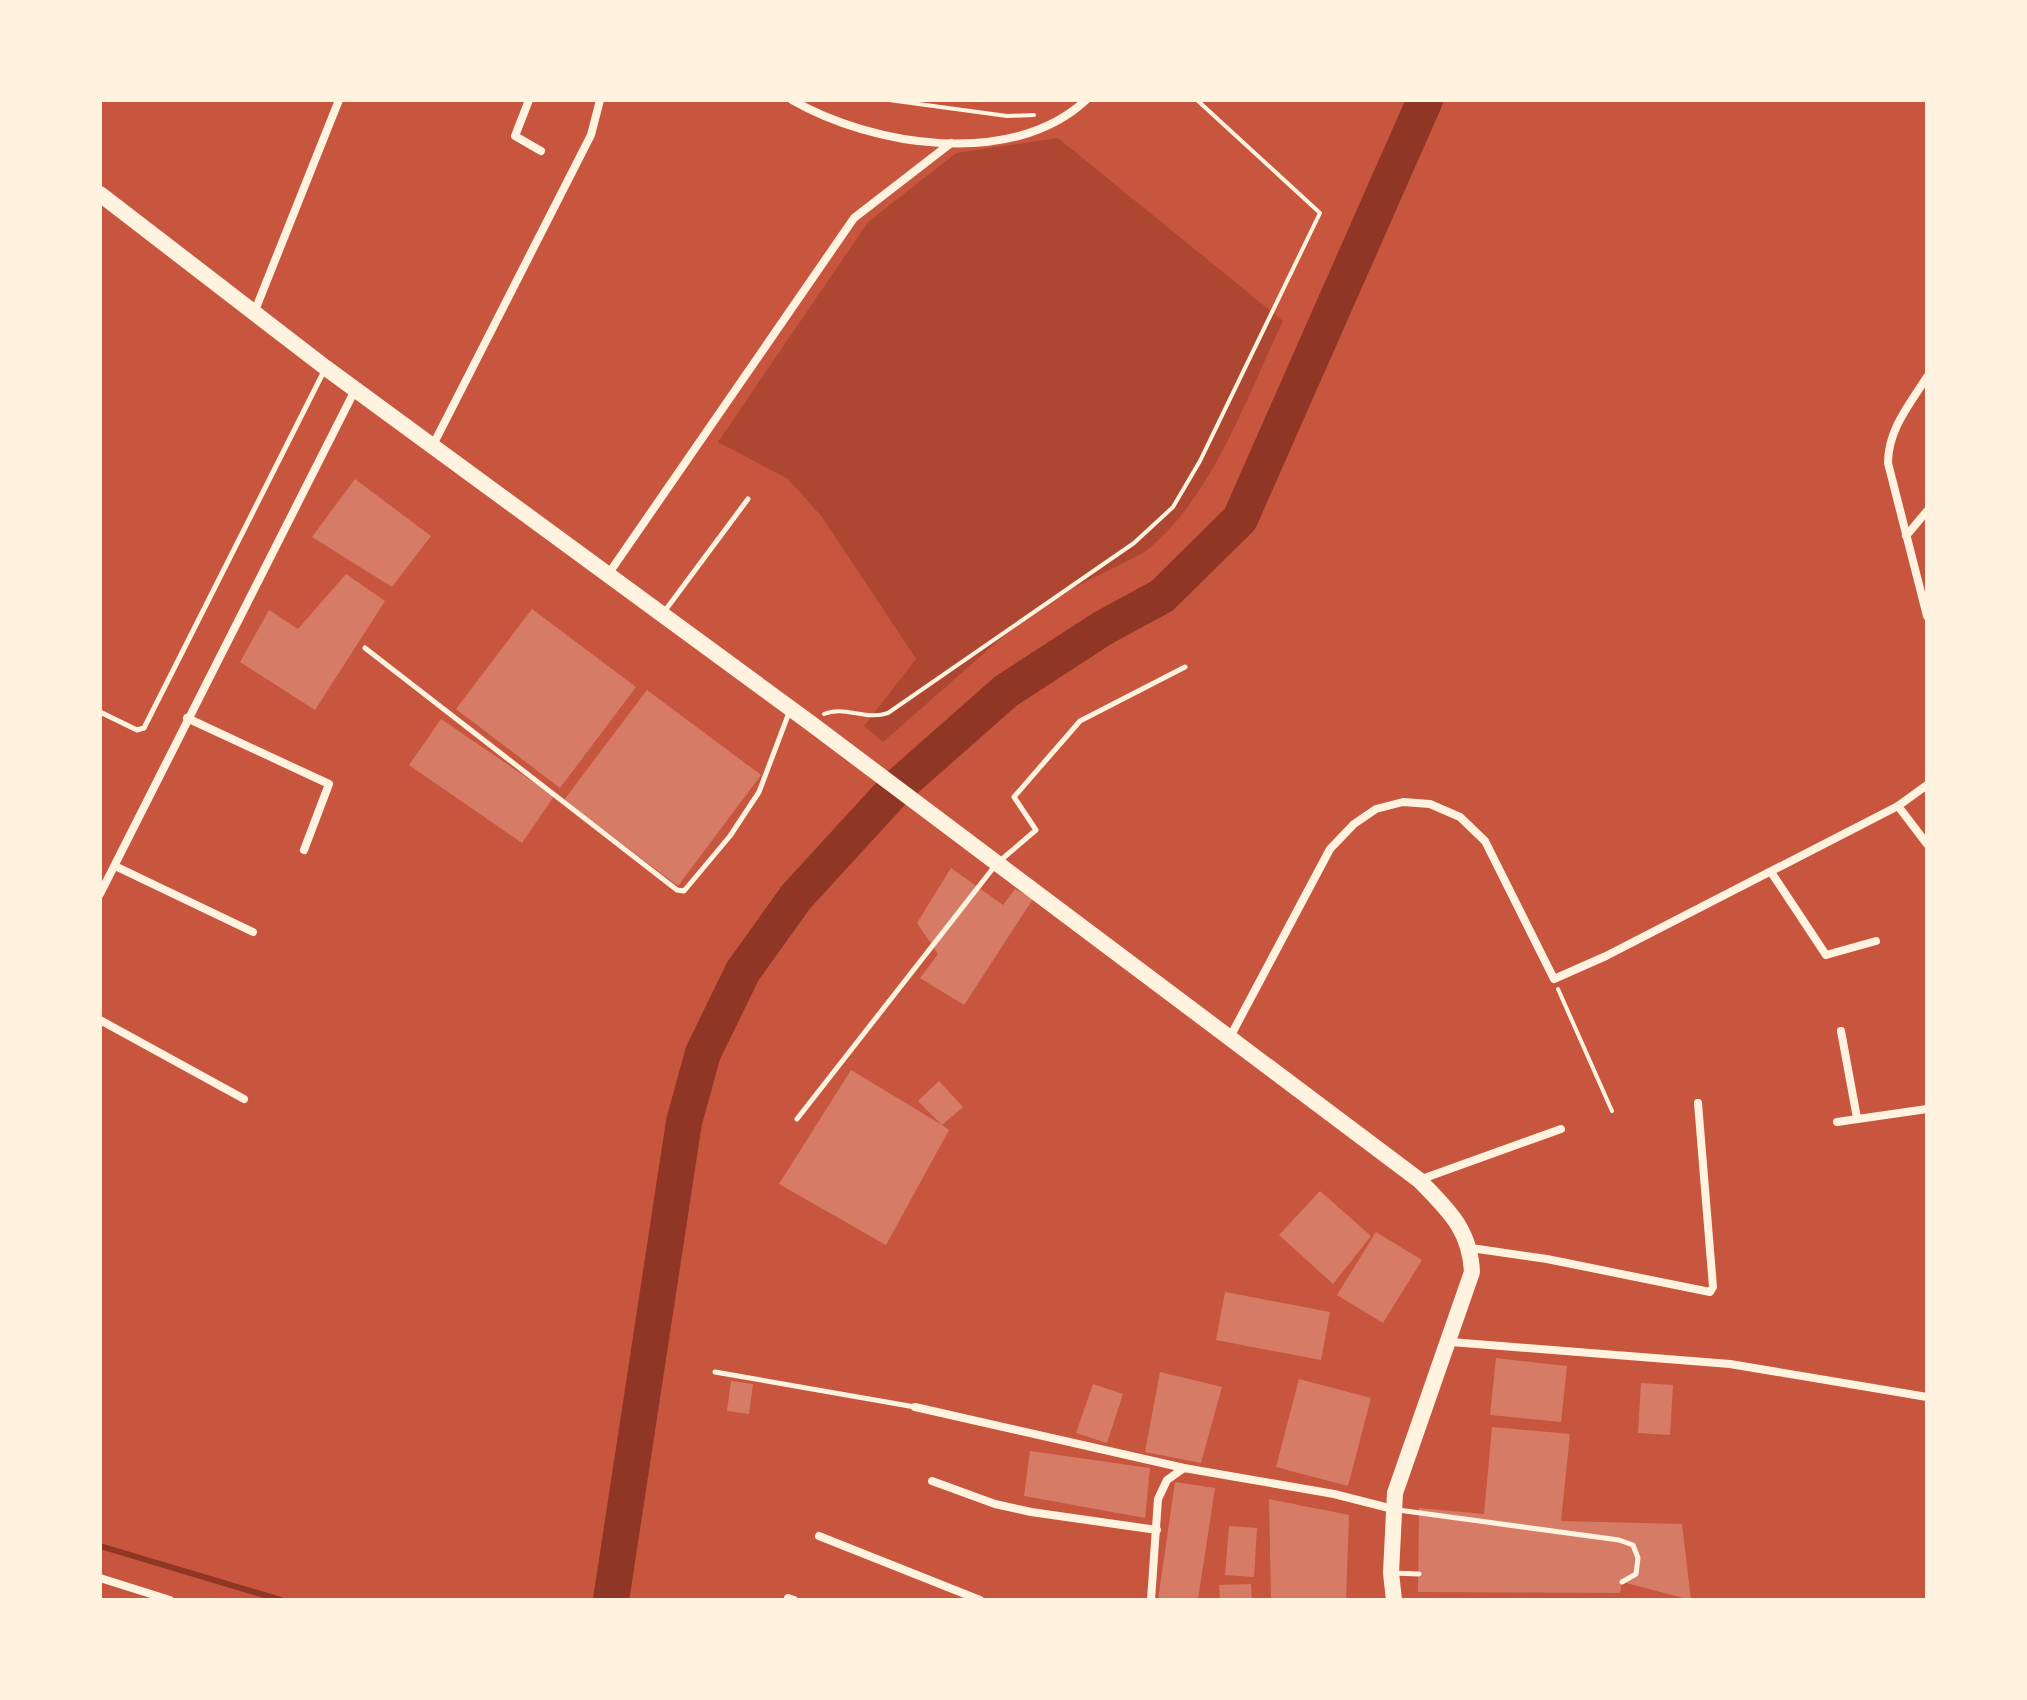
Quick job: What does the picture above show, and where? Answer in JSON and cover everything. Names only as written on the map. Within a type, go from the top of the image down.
[{"type":"main road","points":[[100,194],[253,314],[809,722],[1419,1180],[1448,1211],[1471,1248],[1470,1286],[1400,1475],[1393,1509],[1391,1573],[1394,1600]]},
{"type":"street","points":[[253,314],[339,100]]},
{"type":"street","points":[[529,100],[515,136],[541,151]]},
{"type":"street","points":[[432,447],[591,135],[600,100]]},
{"type":"street","points":[[792,100],[848,128],[883,136],[951,143],[988,141],[1048,129],[1086,100]]},
{"type":"street","points":[[607,576],[854,218],[951,143]]},
{"type":"street","points":[[1927,377],[1888,444],[1888,463],[1927,616]]},
{"type":"street","points":[[100,894],[355,390]]},
{"type":"street","points":[[1906,536],[1927,511]]},
{"type":"street","points":[[187,718],[329,784],[304,850]]},
{"type":"street","points":[[1229,1040],[1330,849],[1354,824],[1376,809],[1403,802],[1430,804],[1460,817],[1485,841],[1554,979],[1606,956],[1898,806],[1927,785]]},
{"type":"street","points":[[1898,806],[1927,844]]},
{"type":"street","points":[[115,866],[253,932]]},
{"type":"street","points":[[1771,872],[1826,955],[1876,941]]},
{"type":"street","points":[[100,1020],[244,1099]]},
{"type":"street","points":[[1841,1031],[1857,1118]]},
{"type":"street","points":[[1471,1248],[1597,1268],[1710,1292],[1713,1287],[1698,1103]]},
{"type":"street","points":[[1837,1122],[1927,1109]]},
{"type":"street","points":[[1419,1180],[1561,1129]]},
{"type":"street","points":[[1451,1342],[1706,1361],[1850,1382],[1927,1397]]},
{"type":"street","points":[[915,1407],[1184,1468],[1334,1494],[1393,1509]]},
{"type":"street","points":[[1151,1600],[1161,1486],[1184,1468]]},
{"type":"street","points":[[932,1481],[995,1504],[1031,1512],[1157,1530]]},
{"type":"street","points":[[819,1536],[980,1600]]},
{"type":"street","points":[[100,1578],[170,1600]]},
{"type":"lane","points":[[100,712],[137,730],[144,728],[326,368]]},
{"type":"lane","points":[[661,616],[748,499]]},
{"type":"lane","points":[[365,648],[672,887],[684,891],[730,836],[759,792],[790,709]]},
{"type":"lane","points":[[797,1119],[997,863],[1035,834],[1036,826],[1015,803],[1014,797],[1075,725],[1185,667]]},
{"type":"lane","points":[[715,1372],[915,1407]]},
{"type":"lane","points":[[1393,1509],[1619,1540],[1633,1545],[1638,1558],[1636,1574],[1622,1582]]},
{"type":"lane","points":[[1391,1573],[1419,1574]]},
{"type":"path","points":[[889,100],[1007,116],[1039,115]]},
{"type":"path","points":[[809,722],[835,710],[874,717],[888,713],[1134,543],[1173,507],[1200,461],[1320,213],[1197,100]]},
{"type":"path","points":[[1554,979],[1612,1111]]},
{"type":"shaded area","points":[[1058,138],[1283,321],[1241,414],[1208,477],[1189,506],[1167,531],[1143,553],[1038,606],[883,742],[864,726],[916,659],[822,517],[788,479],[718,442],[868,222],[956,153]]},
{"type":"building","points":[[355,479],[431,536],[392,587],[312,537]]},
{"type":"building","points":[[346,574],[385,601],[315,710],[240,662],[269,610],[298,629]]},
{"type":"building","points":[[532,609],[636,687],[560,788],[456,709]]},
{"type":"building","points":[[647,690],[761,775],[678,886],[564,800]]},
{"type":"building","points":[[441,719],[554,796],[522,843],[409,765]]},
{"type":"building","points":[[951,868],[1003,905],[1015,889],[1033,899],[964,1005],[920,978],[938,954],[917,923]]},
{"type":"building","points":[[851,1070],[949,1130],[886,1245],[779,1184]]},
{"type":"building","points":[[939,1081],[963,1107],[942,1125],[918,1101]]},
{"type":"building","points":[[1320,1191],[1371,1236],[1333,1284],[1279,1235]]},
{"type":"building","points":[[1376,1232],[1422,1260],[1383,1323],[1337,1295]]},
{"type":"building","points":[[1225,1292],[1330,1312],[1321,1360],[1216,1340]]},
{"type":"building","points":[[1496,1358],[1567,1366],[1561,1422],[1490,1415]]},
{"type":"building","points":[[1160,1372],[1222,1387],[1201,1463],[1145,1452]]},
{"type":"building","points":[[1299,1379],[1371,1398],[1348,1486],[1276,1467]]},
{"type":"building","points":[[731,1381],[753,1384],[749,1414],[727,1411]]},
{"type":"building","points":[[1641,1383],[1673,1385],[1670,1435],[1638,1433]]},
{"type":"building","points":[[1093,1384],[1123,1394],[1107,1443],[1076,1433]]},
{"type":"building","points":[[1492,1427],[1570,1434],[1561,1521],[1682,1524],[1691,1600],[1622,1582],[1620,1593],[1418,1592],[1419,1508],[1484,1514]]},
{"type":"building","points":[[1030,1451],[1150,1468],[1145,1518],[1024,1496]]},
{"type":"building","points":[[1175,1482],[1215,1488],[1198,1600],[1158,1600]]},
{"type":"building","points":[[1269,1499],[1349,1515],[1346,1600],[1271,1600]]},
{"type":"building","points":[[1229,1526],[1257,1528],[1254,1577],[1225,1575]]},
{"type":"building","points":[[1251,1584],[1252,1600],[1220,1600],[1219,1585]]},
{"type":"waterway","points":[[611,1600],[684,1122],[703,1053],[743,971],[796,897],[895,789],[1006,691],[1103,628],[1162,596],[1240,519],[1425,100]]},
{"type":"waterway","points":[[100,1546],[281,1600]]}]
